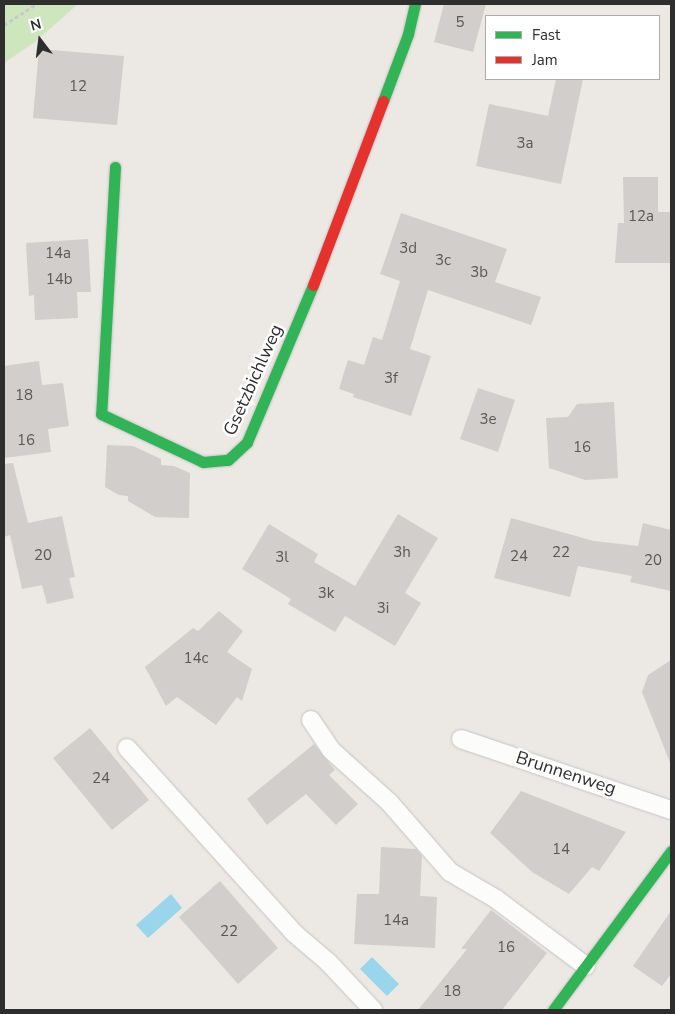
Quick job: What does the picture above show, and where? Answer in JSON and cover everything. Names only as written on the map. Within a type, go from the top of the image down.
[{"type":"street","name":"Gsetzbichlweg","points":[[115,166],[101,414],[203,462],[228,460],[247,442],[294,334],[405,41],[415,4]]},
{"type":"street","points":[[553,1010],[671,851]]},
{"type":"lane","points":[[310,720],[331,750],[389,802],[450,872],[496,899],[586,966]]},
{"type":"lane","name":"Brunnenweg","points":[[461,739],[671,810]]},
{"type":"lane","points":[[127,748],[294,933],[328,962],[372,1010]]},
{"type":"path","points":[[4,25],[36,4]]},
{"type":"green space","points":[[4,4],[78,4],[35,42],[4,63]]},
{"type":"water","points":[[171,894],[182,908],[148,938],[136,925]]},
{"type":"water","points":[[372,957],[399,984],[387,996],[360,969]]},
{"type":"building","points":[[444,4],[486,4],[473,52],[434,42]]},
{"type":"building","points":[[39,49],[124,56],[117,125],[33,118]]},
{"type":"building","points":[[556,80],[583,80],[561,184],[476,166],[489,104],[548,116]]},
{"type":"building","points":[[623,177],[658,177],[658,212],[671,212],[671,263],[615,263],[618,223],[624,223]]},
{"type":"building","points":[[401,213],[507,249],[495,282],[541,297],[531,325],[428,290],[410,349],[431,356],[411,416],[353,397],[354,394],[339,389],[348,360],[364,365],[373,337],[382,340],[400,281],[380,274]]},
{"type":"building","points":[[88,239],[91,292],[77,292],[78,318],[35,320],[34,295],[29,296],[26,243]]},
{"type":"building","points":[[39,361],[42,385],[63,383],[69,426],[48,429],[51,452],[4,458],[4,366]]},
{"type":"building","points":[[478,388],[515,400],[498,452],[460,439]]},
{"type":"building","points":[[614,402],[618,478],[585,480],[549,468],[546,418],[568,417],[577,404]]},
{"type":"building","points":[[107,445],[133,446],[161,459],[161,465],[174,466],[190,473],[189,518],[155,517],[128,501],[128,496],[119,495],[105,487]]},
{"type":"building","points":[[13,463],[28,523],[62,516],[75,577],[69,578],[74,598],[47,604],[42,585],[22,589],[10,535],[4,537],[4,464]]},
{"type":"building","points":[[398,514],[438,538],[405,593],[421,603],[395,646],[345,616],[335,632],[288,604],[291,599],[242,569],[269,524],[318,554],[314,562],[355,586]]},
{"type":"building","points":[[511,518],[594,541],[638,546],[643,523],[671,530],[671,591],[630,582],[632,576],[578,566],[570,597],[494,578]]},
{"type":"building","points":[[219,611],[243,631],[227,652],[252,669],[242,701],[237,697],[216,725],[177,697],[166,706],[145,667],[193,628],[198,631]]},
{"type":"building","points":[[671,660],[671,765],[642,692],[648,675]]},
{"type":"building","points":[[90,728],[149,800],[112,830],[53,758]]},
{"type":"building","points":[[314,744],[335,770],[329,775],[358,804],[336,825],[306,794],[267,825],[247,799]]},
{"type":"building","points":[[521,791],[626,832],[599,871],[592,867],[569,894],[532,872],[490,833]]},
{"type":"building","points":[[381,847],[416,849],[422,856],[420,896],[437,897],[435,948],[354,944],[357,894],[379,894]]},
{"type":"building","points":[[220,881],[278,948],[238,984],[179,917]]},
{"type":"building","points":[[491,910],[547,953],[502,1010],[418,1010],[467,949],[461,949]]},
{"type":"building","points":[[671,911],[671,974],[662,986],[633,966]]},
{"type":"traffic: fast","points":[[383,101],[408,34],[415,4]]},
{"type":"traffic: fast","points":[[115,167],[101,414],[203,462],[228,460],[247,442],[313,285]]},
{"type":"traffic: fast","points":[[553,1010],[671,851]]},
{"type":"traffic: jam","points":[[313,285],[383,101]]}]
